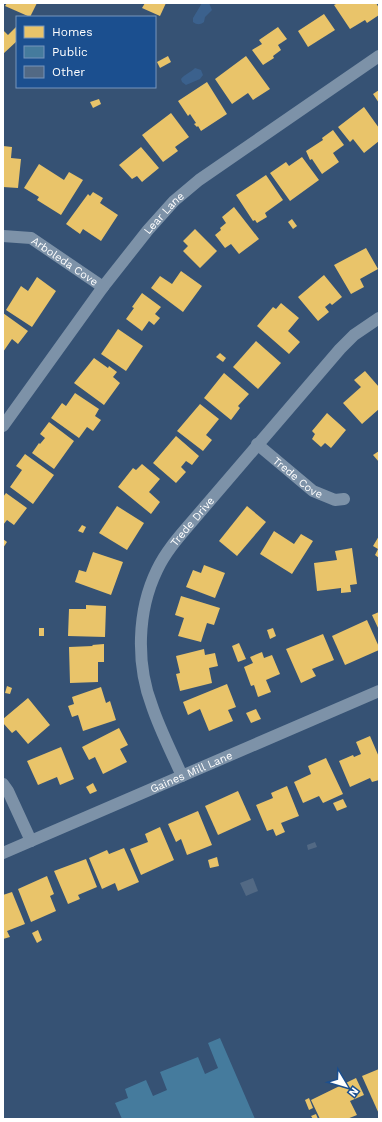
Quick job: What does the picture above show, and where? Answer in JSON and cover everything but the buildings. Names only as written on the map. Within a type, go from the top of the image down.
[{"type":"street","name":"Lear Lane","points":[[3,426],[103,287],[148,230],[174,201],[199,180],[379,56]]},
{"type":"street","name":"Arboleda Cove","points":[[3,236],[31,238],[103,287]]},
{"type":"street","name":"Trede Drive","points":[[182,776],[152,706],[144,679],[141,637],[148,595],[157,570],[169,549],[257,444],[340,349],[354,336],[379,318]]},
{"type":"street","name":"Trede Cove","points":[[257,444],[313,491],[335,500],[344,499]]},
{"type":"street","name":"Gaines Mill Lane","points":[[3,853],[379,691]]},
{"type":"street","points":[[3,784],[8,791],[31,841]]},
{"type":"water","points":[[202,3],[209,3],[212,10],[205,17],[204,22],[197,24],[193,22],[193,18]]},
{"type":"water","points":[[195,68],[201,70],[203,75],[200,79],[186,85],[181,79]]}]
